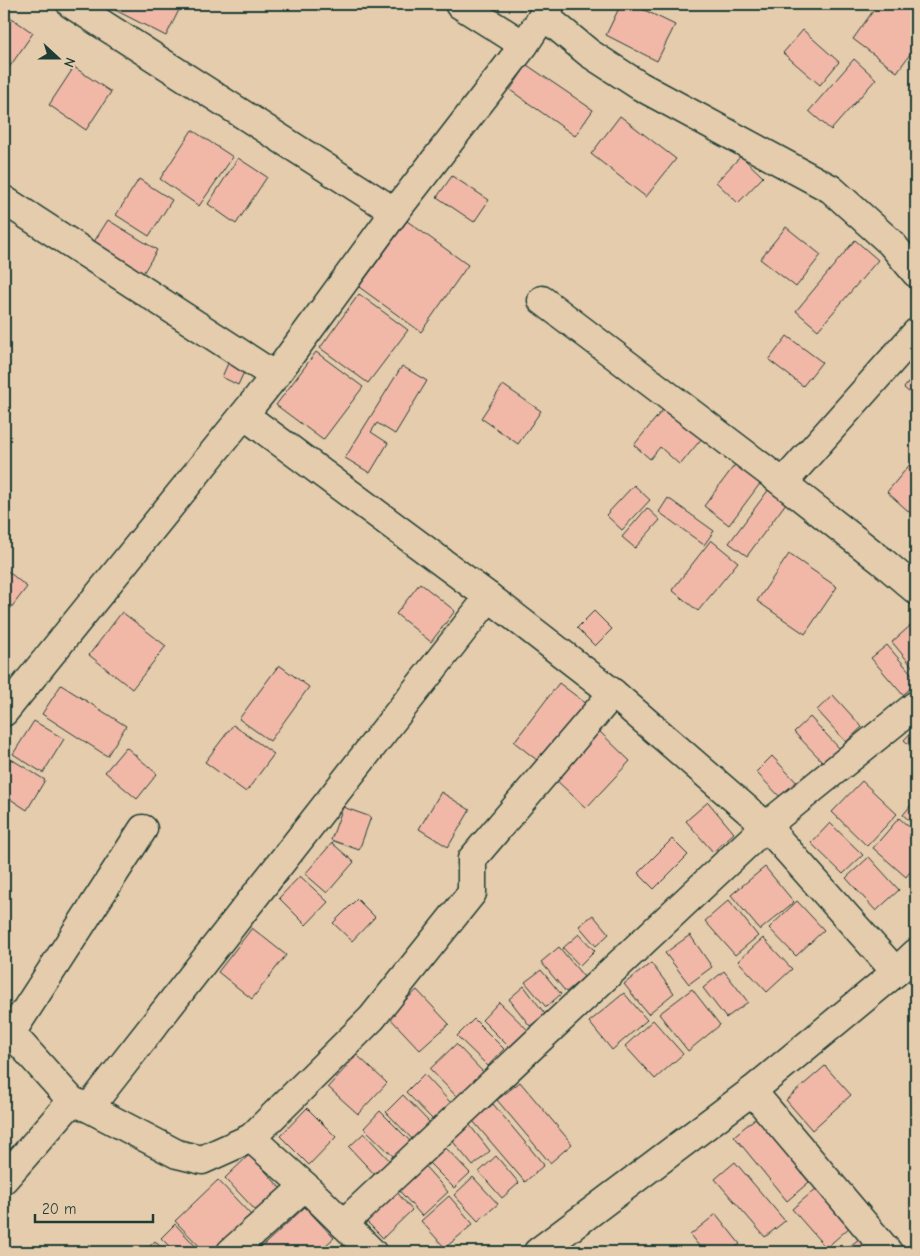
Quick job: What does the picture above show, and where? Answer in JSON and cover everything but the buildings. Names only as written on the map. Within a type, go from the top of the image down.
[{"type":"street","points":[[71,4],[395,212]]},
{"type":"street","points":[[459,4],[524,45]]},
{"type":"street","points":[[4,712],[275,376],[395,212],[524,45],[547,9],[589,53],[640,86],[831,189],[891,243],[916,273]]},
{"type":"street","points":[[4,200],[275,376]]},
{"type":"street","points":[[542,300],[783,482],[916,590]]},
{"type":"street","points":[[783,482],[916,333]]},
{"type":"street","points":[[244,415],[489,597],[613,693],[766,826],[896,972]]},
{"type":"street","points":[[4,1179],[80,1104],[489,597]]},
{"type":"street","points":[[143,829],[7,1031],[80,1104],[177,1154],[202,1160],[251,1138],[372,1018],[472,893],[472,859],[613,693]]},
{"type":"street","points":[[343,1224],[766,826],[916,705]]},
{"type":"street","points":[[538,1252],[752,1091],[896,972],[916,953]]},
{"type":"street","points":[[752,1091],[888,1252]]},
{"type":"street","points":[[251,1138],[305,1186],[372,1252]]},
{"type":"street","points":[[231,1252],[305,1186]]}]
